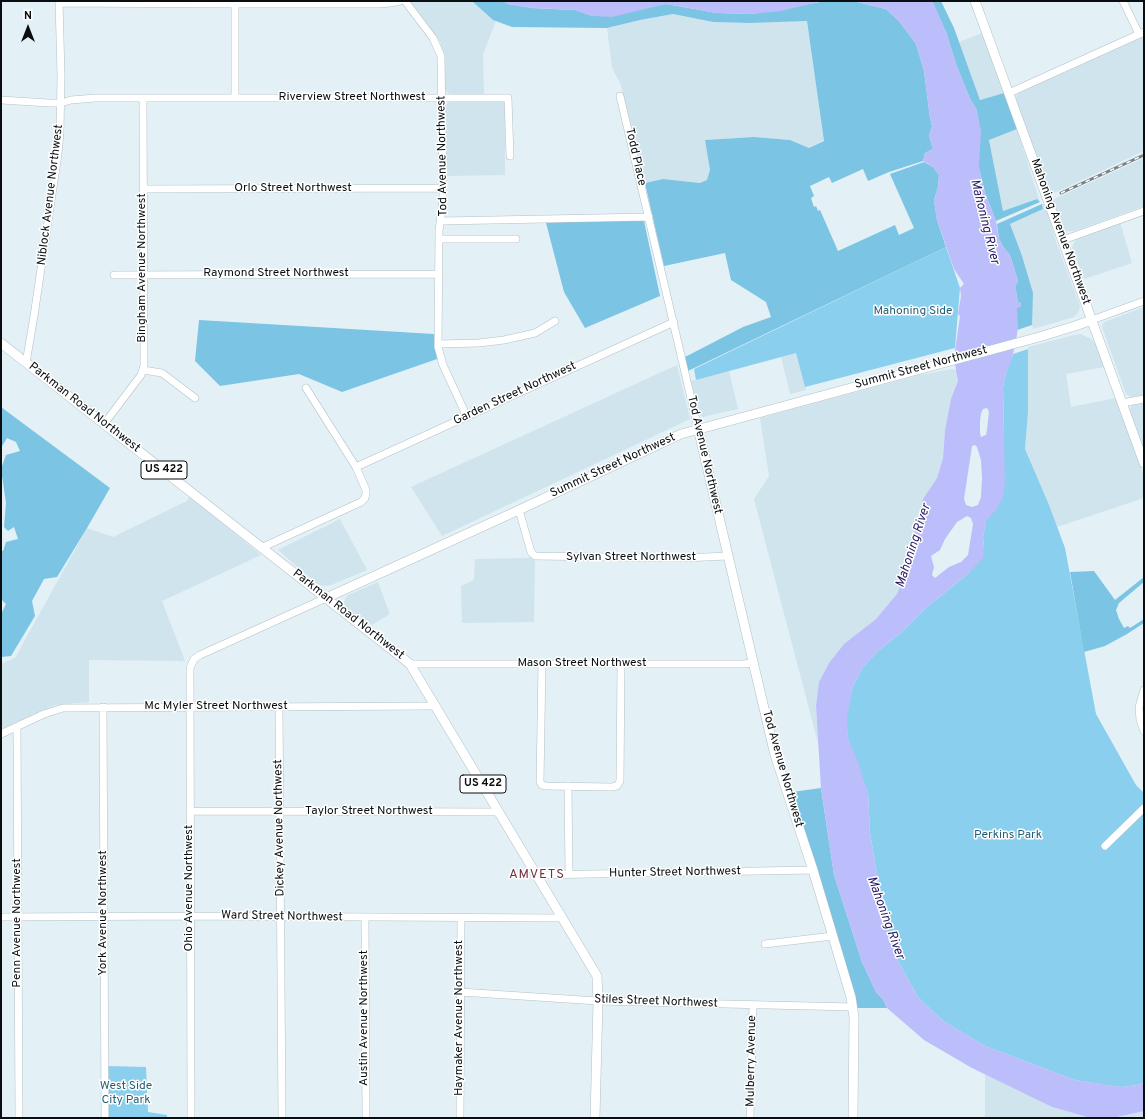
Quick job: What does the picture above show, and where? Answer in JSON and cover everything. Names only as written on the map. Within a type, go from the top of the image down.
[{"type":"main road","name":"Mahoning Avenue Northwest","points":[[975,1],[1144,463]]},
{"type":"main road","name":"Summit Street Northwest","points":[[326,598],[519,510],[671,438],[698,428],[1039,337],[1092,320]]},
{"type":"main road","name":"Parkman Road Northwest","points":[[1,343],[410,664],[594,970],[598,981],[595,1118]]},
{"type":"main road","name":"Tod Avenue Northwest","points":[[698,428],[775,755],[813,870],[851,997],[854,1017],[853,1118]]},
{"type":"street","points":[[59,2],[379,4],[400,1]]},
{"type":"street","name":"Tod Avenue Northwest","points":[[404,1],[433,38],[439,50],[441,62],[442,98],[443,188],[441,221],[649,217],[698,428]]},
{"type":"street","points":[[1009,93],[1142,33],[1123,1]]},
{"type":"street","name":"Niblock Avenue Northwest","points":[[26,363],[58,154],[61,103],[59,2]]},
{"type":"street","points":[[235,4],[236,98]]},
{"type":"street","name":"Todd Place","points":[[620,96],[649,217]]},
{"type":"street","name":"Riverview Street Northwest","points":[[143,99],[508,98],[510,156]]},
{"type":"street","points":[[1,100],[34,103],[61,103],[84,99],[143,99]]},
{"type":"street","name":"Bingham Avenue Northwest","points":[[143,99],[143,370]]},
{"type":"street","name":"Orlo Street Northwest","points":[[143,189],[443,188]]},
{"type":"street","points":[[1063,240],[1144,211]]},
{"type":"street","points":[[441,221],[438,274],[438,344],[443,365],[467,417]]},
{"type":"street","points":[[439,239],[516,238]]},
{"type":"street","name":"Raymond Street Northwest","points":[[114,274],[438,274]]},
{"type":"street","name":"Summit Street Northwest","points":[[1092,320],[1144,301]]},
{"type":"street","points":[[438,344],[479,343],[535,334],[555,321]]},
{"type":"street","name":"Garden Street Northwest","points":[[356,467],[674,322]]},
{"type":"street","points":[[104,424],[141,375],[143,370],[162,373],[195,398]]},
{"type":"street","points":[[262,548],[360,502],[365,496],[366,490],[356,467],[306,388]]},
{"type":"street","points":[[1122,403],[1144,399]]},
{"type":"street","name":"Sylvan Street Northwest","points":[[519,510],[531,552],[534,556],[683,558],[728,556]]},
{"type":"street","name":"Summit Street Northwest","points":[[194,659],[326,598]]},
{"type":"street","name":"Ohio Avenue Northwest","points":[[191,1118],[189,707],[190,671],[194,659]]},
{"type":"street","name":"Mason Street Northwest","points":[[410,664],[753,663]]},
{"type":"street","points":[[542,664],[540,782],[546,786],[612,787],[619,784],[621,664]]},
{"type":"street","points":[[1144,690],[1140,701],[1139,714],[1144,731]]},
{"type":"street","name":"Mc Myler Street Northwest","points":[[1,734],[56,710],[76,707],[436,706]]},
{"type":"street","name":"York Avenue Northwest","points":[[103,707],[105,1118]]},
{"type":"street","name":"Dickey Avenue Northwest","points":[[279,707],[282,1118]]},
{"type":"street","name":"Penn Avenue Northwest","points":[[16,727],[19,1118]]},
{"type":"street","points":[[568,786],[569,874]]},
{"type":"street","points":[[1105,846],[1144,808]]},
{"type":"street","name":"Taylor Street Northwest","points":[[190,811],[499,812]]},
{"type":"street","name":"Hunter Street Northwest","points":[[537,875],[813,870]]},
{"type":"street","name":"Ward Street Northwest","points":[[1,917],[190,916],[563,918]]},
{"type":"street","name":"Austin Avenue Northwest","points":[[365,918],[366,1118]]},
{"type":"street","name":"Haymaker Avenue Northwest","points":[[460,1118],[461,918]]},
{"type":"street","points":[[765,944],[833,936]]},
{"type":"street","name":"Stiles Street Northwest","points":[[460,992],[598,1001],[853,1007]]},
{"type":"street","name":"Mulberry Avenue","points":[[750,1118],[753,1005]]},
{"type":"shaded area","points":[[409,1],[472,1],[496,21],[483,54],[484,94],[454,95],[448,93],[445,89],[443,51],[440,42]]},
{"type":"shaded area","points":[[472,1],[503,1],[508,4],[532,8],[575,10],[593,16],[666,4],[717,13],[752,14],[826,1],[853,1],[886,9],[899,21],[916,44],[924,71],[932,126],[929,136],[933,149],[925,153],[923,161],[889,172],[868,181],[863,169],[832,183],[829,177],[810,186],[814,196],[811,198],[814,207],[816,206],[818,211],[820,210],[838,251],[895,225],[899,235],[914,228],[890,174],[924,162],[933,167],[939,175],[938,187],[934,200],[937,220],[946,247],[688,371],[685,357],[743,327],[771,317],[766,302],[731,280],[725,253],[664,266],[645,183],[663,179],[700,183],[707,180],[710,170],[705,140],[754,137],[790,140],[809,148],[824,141],[807,21],[750,23],[713,22],[673,14],[607,28],[512,27],[493,20]]},
{"type":"shaded area","points":[[932,1],[941,1],[954,28],[980,100],[1004,93],[1017,129],[989,140],[1003,211],[1037,199],[1040,202],[996,221],[985,193],[979,168],[977,110],[970,99],[957,67],[946,32]]},
{"type":"shaded area","points":[[673,14],[713,22],[750,23],[807,21],[824,140],[809,148],[790,140],[754,137],[705,140],[710,170],[708,180],[700,183],[663,179],[645,183],[621,85],[612,68],[607,28]]},
{"type":"shaded area","points":[[982,33],[1004,93],[980,100],[959,42]]},
{"type":"shaded area","points":[[1144,35],[1144,151],[1050,195],[1016,100],[1016,96],[1019,92]]},
{"type":"shaded area","points":[[505,101],[505,175],[446,176],[445,106],[449,102]]},
{"type":"shaded area","points":[[1017,129],[1040,202],[1037,199],[1003,211],[989,140]]},
{"type":"shaded area","points":[[1144,158],[1144,206],[1075,231],[1064,230],[1052,200]]},
{"type":"shaded area","points":[[1042,204],[1045,204],[1057,244],[1080,306],[1078,313],[1074,317],[1033,329],[1010,224],[1043,209]]},
{"type":"shaded area","points":[[1042,204],[1043,209],[1010,224],[1022,256],[1033,293],[1032,325],[1017,330],[1017,308],[1021,306],[1018,303],[1016,291],[1018,281],[1010,255],[999,239],[997,224]]},
{"type":"shaded area","points":[[545,219],[644,221],[660,296],[585,328],[564,292]]},
{"type":"shaded area","points":[[1120,222],[1132,263],[1084,279],[1072,248],[1074,242],[1078,238]]},
{"type":"shaded area","points":[[1144,307],[1144,395],[1131,397],[1126,394],[1102,327],[1103,323],[1107,321]]},
{"type":"shaded area","points":[[199,320],[434,334],[437,359],[342,392],[299,374],[220,386],[195,361]]},
{"type":"shaded area","points":[[1081,334],[1091,339],[1097,345],[1105,367],[1066,374],[1071,407],[1116,398],[1144,475],[1144,498],[1057,527],[1025,449],[1028,413],[1028,347]]},
{"type":"shaded area","points":[[796,353],[806,390],[790,394],[781,357]]},
{"type":"shaded area","points":[[677,365],[690,419],[442,536],[411,487]]},
{"type":"shaded area","points":[[952,369],[957,370],[958,381],[951,399],[945,430],[943,458],[937,478],[923,499],[913,537],[907,571],[897,595],[876,619],[844,644],[829,663],[819,682],[816,706],[818,743],[754,499],[769,476],[760,418],[919,375]]},
{"type":"shaded area","points":[[729,371],[738,409],[703,417],[700,415],[691,381]]},
{"type":"shaded area","points":[[1144,401],[1144,453],[1130,412],[1131,406]]},
{"type":"shaded area","points":[[1,407],[110,488],[57,577],[44,579],[32,601],[35,616],[11,656],[1,657],[1,614],[6,604],[1,599],[1,551],[3,551],[6,542],[18,539],[14,527],[8,531],[4,527],[6,503],[1,469],[6,455],[20,451],[16,442],[7,438],[1,448]]},
{"type":"shaded area","points":[[190,496],[261,555],[162,601],[185,661],[89,660],[89,702],[55,705],[1,730],[1,664],[15,658],[87,528],[113,537],[187,501]]},
{"type":"shaded area","points":[[340,519],[367,570],[331,585],[323,586],[317,584],[278,550]]},
{"type":"shaded area","points":[[535,556],[534,622],[462,623],[461,586],[474,580],[475,559],[527,558]]},
{"type":"shaded area","points":[[1094,571],[1115,600],[1144,577],[1144,582],[1119,603],[1116,610],[1124,628],[1128,626],[1130,628],[1144,619],[1144,623],[1105,646],[1084,652],[1070,572]]},
{"type":"shaded area","points":[[378,582],[390,614],[372,625],[346,607],[344,602],[348,595]]},
{"type":"shaded area","points":[[821,788],[834,875],[862,962],[876,992],[883,999],[887,1008],[857,1008],[856,999],[792,792]]},
{"type":"shaded area","points":[[985,1074],[1052,1107],[1091,1118],[985,1118]]},
{"type":"shaded area","points":[[1144,1111],[1144,1118],[1113,1118],[1132,1114]]},
{"type":"green space","name":"Mahoning Side","points":[[946,247],[960,288],[955,348],[805,387],[796,353],[696,380],[694,369]]},
{"type":"green space","name":"Perkins Park","points":[[1028,349],[1028,413],[1025,449],[1049,505],[1065,548],[1096,714],[1136,785],[1144,793],[1144,1083],[1137,1085],[1122,1087],[1075,1080],[985,1046],[943,1021],[918,997],[899,963],[886,926],[870,833],[868,793],[848,739],[846,717],[853,686],[863,667],[878,651],[903,631],[926,608],[969,573],[984,547],[983,537],[1004,433],[1003,387],[1006,373],[1013,354]]},
{"type":"green space","name":"West Side City Park","points":[[105,1066],[146,1067],[148,1112],[167,1115],[167,1118],[105,1118]]},
{"type":"water","points":[[503,1],[826,1],[781,11],[752,14],[717,13],[666,4],[612,17],[593,16],[575,10],[532,8],[508,4]]},
{"type":"water","name":"Mahoning River","points":[[853,1],[932,1],[934,4],[946,32],[957,67],[970,99],[977,110],[981,131],[979,168],[985,193],[996,221],[999,239],[1010,255],[1018,281],[1016,291],[1018,303],[1021,302],[1021,306],[1017,308],[1018,327],[1016,341],[1003,387],[1005,484],[1002,499],[996,510],[986,521],[983,537],[983,558],[969,573],[926,608],[903,631],[878,651],[863,667],[853,686],[847,717],[848,739],[857,759],[868,793],[870,833],[886,926],[899,963],[918,997],[943,1021],[985,1046],[1075,1080],[1122,1087],[1144,1083],[1144,1111],[1113,1118],[1091,1118],[1052,1107],[972,1068],[924,1040],[887,1008],[883,999],[876,992],[862,962],[834,875],[821,788],[816,706],[819,682],[829,663],[844,644],[876,619],[897,594],[907,571],[913,537],[923,499],[937,478],[943,458],[945,430],[951,399],[958,381],[954,358],[960,316],[958,314],[961,296],[960,288],[964,284],[954,269],[937,220],[934,200],[938,187],[939,175],[933,167],[923,161],[925,153],[933,149],[929,136],[932,126],[924,71],[916,44],[899,21],[886,9]],"holes":[[[987,408],[989,412],[986,435],[981,437],[981,413],[983,409]],[[975,445],[977,447],[981,460],[982,478],[981,497],[978,505],[972,507],[966,505],[964,499],[972,446]],[[967,516],[971,518],[973,524],[968,555],[961,562],[949,567],[935,578],[932,575],[934,567],[931,556],[940,550],[945,539],[957,522]]]},
{"type":"railway","points":[[1061,193],[1144,155]]},
{"type":"district","name":"AMVETS","points":[[537,875]]}]
